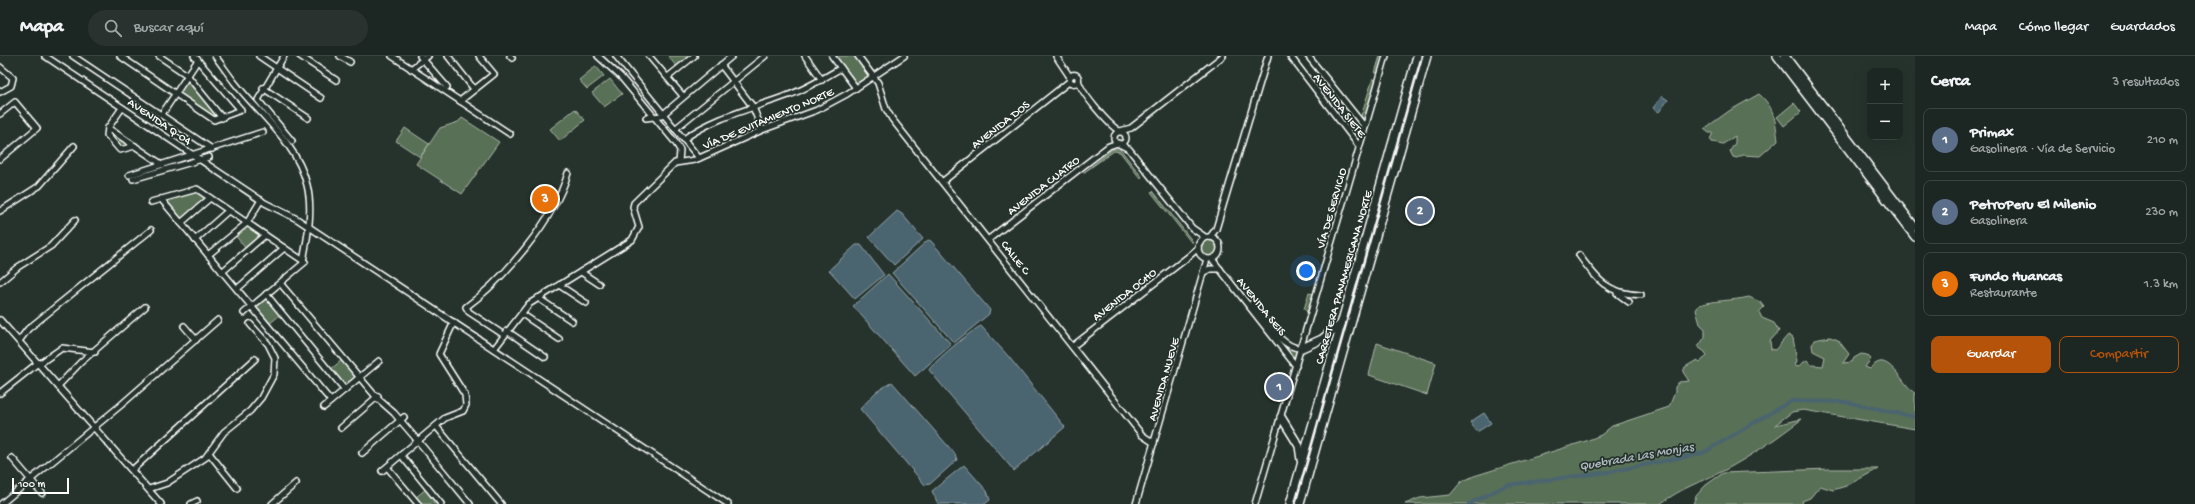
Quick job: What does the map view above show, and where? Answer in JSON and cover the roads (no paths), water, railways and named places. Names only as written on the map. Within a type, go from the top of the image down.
[{"type":"highway","name":"CARRETERA PANAMERICANA NORTE","points":[[1290,504],[1417,56]]},
{"type":"highway","name":"CARRETERA PANAMERICANA NORTE","points":[[1300,504],[1427,56]]},
{"type":"highway","points":[[1777,56],[1915,237]]},
{"type":"highway","points":[[1785,56],[1915,227]]},
{"type":"highway","points":[[1356,272],[1366,274]]},
{"type":"highway","points":[[1302,348],[1322,339],[1342,324]]},
{"type":"highway","points":[[1281,418],[1299,446],[1302,463]]},
{"type":"street","name":"AVENIDA Q-04","points":[[44,56],[263,202],[292,215],[309,228],[454,322],[728,504]]},
{"type":"street","name":"AVENIDA Q-04","points":[[72,56],[162,114],[212,149]]},
{"type":"street","points":[[120,56],[175,93],[214,120],[241,110],[196,58],[187,75],[175,93],[162,114]]},
{"type":"street","points":[[159,56],[187,75],[222,118]]},
{"type":"street","points":[[215,56],[234,83],[298,158],[307,186],[309,228],[303,260],[305,262],[244,313]]},
{"type":"street","points":[[259,56],[321,98]]},
{"type":"street","points":[[284,56],[263,88],[259,96],[259,102],[292,141]]},
{"type":"street","points":[[300,56],[336,80]]},
{"type":"street","points":[[340,56],[348,59]]},
{"type":"street","points":[[392,56],[510,134]]},
{"type":"street","points":[[411,69],[422,58],[428,56]]},
{"type":"street","points":[[448,56],[474,89]]},
{"type":"street","points":[[460,101],[494,74],[479,56]]},
{"type":"street","points":[[598,56],[621,77],[680,150],[691,161]]},
{"type":"street","points":[[616,56],[699,158]]},
{"type":"street","points":[[668,77],[694,56]]},
{"type":"street","points":[[646,118],[660,116],[732,56]]},
{"type":"street","points":[[675,129],[765,56]]},
{"type":"street","points":[[805,56],[822,80]]},
{"type":"street","points":[[832,56],[856,88]]},
{"type":"street","name":"CALLE C","points":[[858,56],[878,83],[888,113],[1142,435],[1154,443]]},
{"type":"street","name":"VÍA DE EVITAMIENTO NORTE","points":[[679,162],[691,161],[699,158],[762,130],[817,110],[856,88],[904,56]]},
{"type":"street","points":[[1056,56],[1111,126],[1114,136],[1119,144],[1129,149]]},
{"type":"street","points":[[1114,136],[1120,131],[1131,128],[1223,56]]},
{"type":"street","points":[[1192,228],[1217,241],[1216,229],[1268,56]]},
{"type":"street","name":"AVENIDA SIETE","points":[[1290,56],[1359,146]]},
{"type":"street","name":"AVENIDA SIETE","points":[[1308,56],[1364,127]]},
{"type":"street","name":"VÍA DE SERVICIO","points":[[1255,504],[1302,348],[1364,127],[1386,56]]},
{"type":"street","points":[[652,57],[683,96]]},
{"type":"street","points":[[422,58],[447,87]]},
{"type":"street","points":[[721,65],[753,107],[762,130]]},
{"type":"street","points":[[0,67],[13,78],[11,86],[0,92]]},
{"type":"street","points":[[684,139],[703,128],[753,107],[790,95],[822,80],[841,68]]},
{"type":"street","name":"AVENIDA DOS","points":[[942,182],[1074,80]]},
{"type":"street","points":[[263,88],[308,118]]},
{"type":"street","points":[[0,114],[14,102],[17,102],[37,128],[0,159]]},
{"type":"street","points":[[122,108],[108,128],[107,135],[120,150],[135,146]]},
{"type":"street","points":[[1111,126],[1124,133],[1129,149],[1192,228],[1198,246]]},
{"type":"street","points":[[108,128],[163,165]]},
{"type":"street","points":[[1119,144],[1124,142],[1131,128]]},
{"type":"street","points":[[209,156],[199,160],[131,177],[263,132]]},
{"type":"street","name":"AVENIDA CUATRO","points":[[989,240],[1108,146],[1114,136]]},
{"type":"street","name":"AVENIDA CUATRO","points":[[1108,146],[1119,144]]},
{"type":"street","points":[[0,211],[39,186],[74,146]]},
{"type":"street","points":[[494,349],[529,304],[632,240],[639,227],[633,207],[634,203],[666,171],[679,162],[680,150]]},
{"type":"street","points":[[545,357],[469,312],[466,308],[496,283],[530,243],[556,202],[568,173]]},
{"type":"street","points":[[151,202],[196,189],[303,260]]},
{"type":"street","points":[[181,223],[210,198]]},
{"type":"street","points":[[161,199],[331,402]]},
{"type":"street","points":[[208,256],[247,223],[263,202]]},
{"type":"street","points":[[195,240],[228,211]]},
{"type":"street","points":[[0,282],[18,267],[51,246],[75,220]]},
{"type":"street","points":[[1208,237],[1216,229]]},
{"type":"street","points":[[19,341],[28,329],[151,230]]},
{"type":"street","points":[[222,272],[265,235]]},
{"type":"street","name":"AVENIDA OCHO","points":[[1073,346],[1188,257],[1208,237]]},
{"type":"street","name":"AVENIDA NUEVE","points":[[1136,504],[1204,272],[1209,258],[1220,248],[1217,241]]},
{"type":"street","name":"AVENIDA SEIS","points":[[1198,246],[1222,269],[1285,344],[1294,348],[1302,348]]},
{"type":"street","points":[[236,290],[284,248]]},
{"type":"street","points":[[1579,255],[1592,276],[1629,302]]},
{"type":"street","points":[[1188,257],[1209,258]]},
{"type":"street","points":[[1204,272],[1210,269],[1222,269]]},
{"type":"street","name":"AVENIDA SEIS","points":[[1222,269],[1296,366]]},
{"type":"street","points":[[581,272],[599,284]]},
{"type":"street","points":[[280,283],[360,377],[378,397],[402,419],[470,504]]},
{"type":"street","points":[[559,285],[586,303]]},
{"type":"street","points":[[1613,290],[1625,294],[1641,295]]},
{"type":"street","points":[[266,294],[345,390]]},
{"type":"street","points":[[538,298],[572,321]]},
{"type":"street","points":[[58,386],[145,307]]},
{"type":"street","points":[[522,314],[559,339]]},
{"type":"street","points":[[0,320],[161,504]]},
{"type":"street","points":[[1,504],[94,427],[218,320]]},
{"type":"street","points":[[382,471],[445,418],[463,411],[466,405],[465,395],[439,354],[454,322]]},
{"type":"street","points":[[149,489],[168,483],[204,458],[224,432],[250,411],[261,398],[274,374],[274,353],[250,324]]},
{"type":"street","points":[[184,326],[196,340]]},
{"type":"street","points":[[0,393],[62,348],[94,352]]},
{"type":"street","points":[[132,470],[255,360]]},
{"type":"street","points":[[324,407],[379,361]]},
{"type":"street","points":[[341,428],[378,397]]},
{"type":"street","points":[[362,453],[402,419]]},
{"type":"street","points":[[436,426],[501,504]]},
{"type":"street","points":[[209,453],[237,488]]},
{"type":"street","points":[[401,455],[441,504]]},
{"type":"street","points":[[12,458],[42,492]]},
{"type":"street","points":[[387,467],[418,504]]},
{"type":"street","points":[[272,504],[296,483]]},
{"type":"street","points":[[191,504],[197,501]]},
{"type":"water","points":[[1662,96],[1668,100],[1659,112],[1653,108]]},
{"type":"water","points":[[897,211],[902,214],[923,239],[894,265],[869,237]]},
{"type":"water","points":[[928,240],[931,241],[990,310],[989,314],[954,343],[892,273]]},
{"type":"water","points":[[856,245],[861,245],[884,275],[855,299],[829,270]]},
{"type":"water","points":[[888,274],[950,343],[950,346],[915,376],[853,306]]},
{"type":"water","points":[[981,326],[1009,357],[1065,427],[1014,471],[929,370],[953,346]]},
{"type":"water","points":[[892,382],[955,454],[957,460],[930,484],[925,485],[860,409],[876,392]]},
{"type":"water","points":[[1484,413],[1491,423],[1477,432],[1470,422]]},
{"type":"water","points":[[964,465],[987,491],[990,500],[985,504],[938,504],[932,491]]},
{"type":"waterway","name":"Quebrada Las Monjas","points":[[1469,504],[1507,485],[1609,472],[1703,453],[1791,401],[1846,402],[1915,417]]},
{"type":"place","name":"Fundo Huancas","points":[[545,199]]},
{"type":"place","name":"PetroPeru El Milenio","points":[[1420,211]]},
{"type":"place","name":"Primax","points":[[1279,387]]}]
